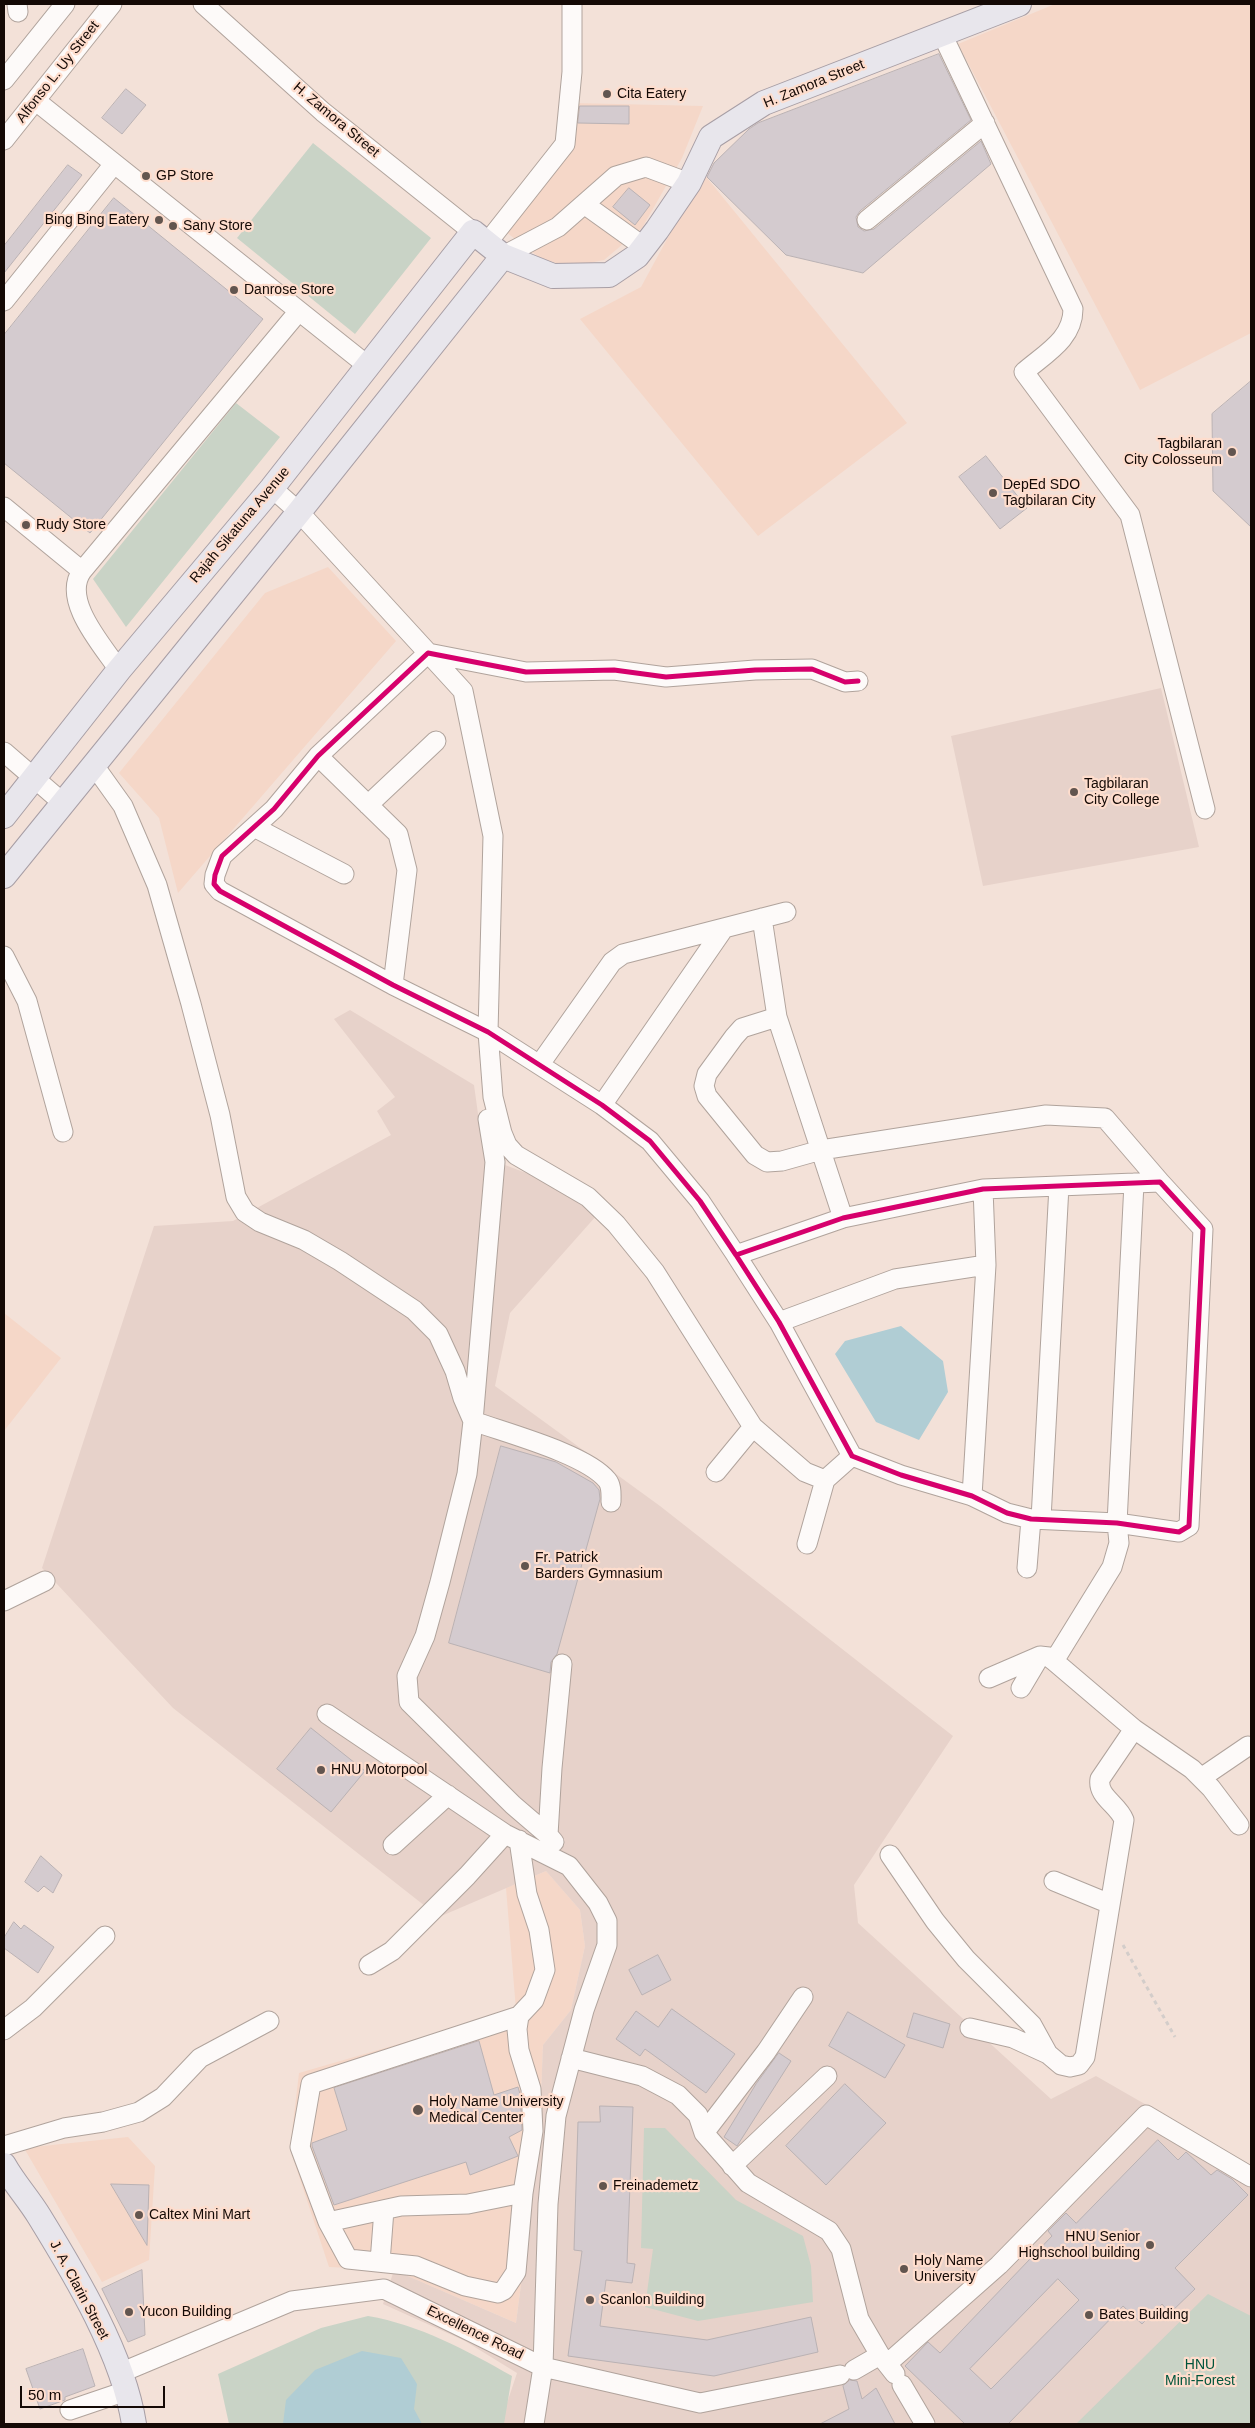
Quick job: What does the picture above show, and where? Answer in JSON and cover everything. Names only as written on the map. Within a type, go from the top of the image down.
[{"type":"main road","name":"H. Zamora Street","points":[[488,244],[553,276],[609,275],[637,256],[644,247],[689,183],[711,137],[764,102],[942,34],[976,12],[1019,4]]},
{"type":"main road","name":"Rajah Sikatuna Avenue","points":[[4,816],[119,670],[272,488],[368,366],[488,244]]},
{"type":"main road","points":[[4,876],[299,512],[488,244]]},
{"type":"main road","points":[[65,740],[93,764]]},
{"type":"main road","name":"J. A. Clarin Street","points":[[4,2162],[38,2214],[75,2277],[123,2382],[134,2424]]},
{"type":"street","points":[[4,80],[65,4]]},
{"type":"street","name":"Alfonso L. Uy Street","points":[[4,140],[112,4]]},
{"type":"street","name":"H. Zamora Street","points":[[203,4],[323,112],[488,244]]},
{"type":"street","points":[[488,244],[565,144],[572,72],[572,4]]},
{"type":"street","points":[[942,34],[1073,309],[1073,323],[1068,334],[1024,372],[1130,515],[1205,809]]},
{"type":"street","points":[[36,101],[368,366]]},
{"type":"street","points":[[867,220],[984,123]]},
{"type":"street","points":[[4,301],[114,164]]},
{"type":"street","points":[[488,244],[558,227],[616,176],[646,167],[689,183]]},
{"type":"street","points":[[584,204],[644,247]]},
{"type":"street","points":[[119,670],[79,608],[75,591],[76,579],[299,311]]},
{"type":"street","points":[[272,488],[299,512],[463,691],[493,836],[488,1032],[493,1097],[507,1145],[516,1155],[588,1197],[616,1224],[655,1272],[753,1427],[806,1472],[825,1480]]},
{"type":"street","points":[[4,507],[82,572]]},
{"type":"street","points":[[428,653],[526,672],[614,670],[666,677],[755,670],[812,669],[845,682],[858,681]]},
{"type":"street","points":[[428,653],[318,756],[274,809],[222,856],[215,875],[214,884],[220,892],[393,986],[488,1032],[602,1105],[650,1141],[700,1201],[779,1322],[852,1456],[901,1475],[972,1496],[1007,1512],[1036,1519],[1117,1523],[1179,1532],[1190,1526],[1203,1229],[1105,1118],[1046,1115],[821,1150],[782,1161],[767,1162],[755,1155],[707,1096],[704,1086],[707,1074],[742,1028],[777,1017]]},
{"type":"street","points":[[368,805],[436,741]]},
{"type":"street","points":[[4,752],[63,803]]},
{"type":"street","points":[[318,756],[398,834],[407,870],[393,986]]},
{"type":"street","points":[[93,764],[123,806],[157,885],[220,1115],[236,1197],[245,1212],[260,1222],[304,1240],[340,1261],[414,1310],[438,1334],[455,1371],[463,1398],[473,1421],[572,1457],[600,1473],[611,1487],[611,1502]]},
{"type":"street","points":[[254,827],[344,874]]},
{"type":"street","points":[[540,1064],[612,962],[623,954],[786,912]]},
{"type":"street","points":[[762,918],[777,1017],[842,1218]]},
{"type":"street","points":[[602,1105],[724,928]]},
{"type":"street","points":[[4,956],[27,1001],[63,1132]]},
{"type":"street","points":[[493,1097],[487,1112],[495,1162],[467,1474],[425,1636],[407,1676],[409,1702],[513,1805],[548,1835],[598,1903],[607,1921],[608,1945],[584,2010],[556,2116],[548,2204],[543,2366],[534,2424]]},
{"type":"street","points":[[736,1255],[842,1218],[983,1189],[1160,1182]]},
{"type":"street","points":[[1021,1688],[1047,1658],[1112,1567],[1119,1543],[1117,1523],[1134,1183]]},
{"type":"street","points":[[1027,1568],[1036,1519],[1059,1186]]},
{"type":"street","points":[[972,1496],[986,1265],[983,1189]]},
{"type":"street","points":[[779,1322],[895,1279],[986,1265]]},
{"type":"street","points":[[716,1472],[753,1427]]},
{"type":"street","points":[[807,1544],[825,1480],[852,1456]]},
{"type":"street","points":[[4,1601],[44,1581]]},
{"type":"street","points":[[989,1678],[1047,1658]]},
{"type":"street","points":[[1047,1658],[1134,1729],[1192,1769],[1211,1788],[1239,1825]]},
{"type":"street","points":[[548,1835],[562,1664]]},
{"type":"street","points":[[327,1714],[512,1837],[569,1866]]},
{"type":"street","points":[[970,2028],[1014,2038],[1048,2054],[1061,2065],[1070,2067],[1079,2065],[1085,2057],[1124,1820],[1118,1808],[1102,1794],[1099,1786],[1100,1779],[1134,1729]]},
{"type":"street","points":[[1201,1778],[1248,1746]]},
{"type":"street","points":[[392,1845],[448,1794]]},
{"type":"street","points":[[369,1965],[392,1951],[467,1876],[512,1837]]},
{"type":"street","points":[[361,2291],[356,2274],[328,2222],[300,2148],[311,2084],[519,2016],[534,2000],[545,1970],[539,1930],[526,1894],[512,1837]]},
{"type":"street","points":[[890,1855],[960,1951],[1032,2025],[1048,2054]]},
{"type":"street","points":[[1054,1881],[1109,1911]]},
{"type":"street","points":[[4,2030],[34,2008],[105,1936]]},
{"type":"street","points":[[704,2133],[766,2052],[802,1997]]},
{"type":"street","points":[[348,2259],[416,2266],[465,2286],[498,2293],[504,2290],[516,2272],[523,2193],[533,2131],[531,2089],[519,2050],[517,2029],[519,2016]]},
{"type":"street","points":[[4,2162],[64,2128],[103,2122],[139,2112],[162,2097],[200,2058],[268,2021]]},
{"type":"street","points":[[570,2058],[642,2076],[678,2095],[698,2115],[704,2133],[748,2183],[829,2231],[841,2249],[859,2319],[925,2424]]},
{"type":"street","points":[[732,2166],[826,2076]]},
{"type":"street","name":"Excellence Road","points":[[70,2410],[123,2382],[292,2301],[384,2288],[543,2366],[700,2403],[847,2373],[891,2369],[999,2265],[1146,2115],[1251,2177]]},
{"type":"street","points":[[328,2222],[384,2210],[419,2205],[468,2204],[523,2193]]},
{"type":"street","points":[[380,2262],[384,2210]]},
{"type":"path","points":[[1109,1911],[1175,2037]]},
{"type":"shaded area","points":[[1055,4],[1251,4],[1251,333],[1140,390],[958,44]]},
{"type":"shaded area","points":[[572,103],[703,106],[682,158],[642,228],[604,260],[569,267],[540,258],[502,229],[569,144]]},
{"type":"shaded area","points":[[703,173],[907,423],[758,536],[580,319],[641,287]]},
{"type":"shaded area","points":[[328,567],[396,641],[178,893],[159,818],[119,773],[265,593]]},
{"type":"shaded area","name":"Tagbilaran City College","points":[[1161,688],[1199,847],[983,886],[951,736]]},
{"type":"shaded area","name":"Holy Name University","points":[[350,1010],[474,1085],[484,1157],[563,1187],[597,1215],[510,1313],[495,1386],[660,1506],[953,1736],[854,1885],[858,1923],[1051,2099],[1096,2076],[1251,2165],[1251,2424],[500,2424],[517,2373],[465,2341],[383,2304],[394,2270],[516,2323],[539,2147],[543,2045],[571,2010],[585,1946],[580,1910],[546,1871],[439,1917],[173,1708],[42,1568],[154,1226],[233,1221],[391,1135],[377,1111],[395,1097],[334,1019]]},
{"type":"shaded area","points":[[4,1313],[61,1358],[4,1431]]},
{"type":"shaded area","name":"Holy Name University Medical Center","points":[[546,1871],[580,1910],[585,1946],[571,2010],[543,2045],[539,2147],[516,2323],[394,2270],[329,2267],[290,2149],[299,2073],[516,2010],[506,1888]]},
{"type":"shaded area","points":[[128,2137],[155,2166],[149,2260],[102,2282],[24,2148]]},
{"type":"green space","points":[[313,143],[431,238],[355,334],[237,238]]},
{"type":"green space","points":[[236,403],[280,437],[126,627],[93,579]]},
{"type":"green space","points":[[644,2128],[665,2128],[736,2200],[803,2236],[811,2266],[813,2302],[698,2321],[645,2307],[653,2249],[641,2248]]},
{"type":"green space","name":"HNU Mini-Forest","points":[[1208,2294],[1251,2316],[1251,2424],[1076,2424]]},
{"type":"green space","points":[[368,2316],[424,2332],[460,2348],[512,2376],[504,2424],[229,2424],[218,2374],[321,2328]]},
{"type":"water","points":[[901,1326],[943,1361],[948,1392],[919,1440],[876,1422],[835,1354],[845,1341]]},
{"type":"water","points":[[362,2351],[401,2358],[417,2384],[414,2409],[422,2424],[283,2424],[286,2400],[315,2370]]},
{"type":"building","points":[[939,54],[971,120],[860,211],[856,217],[858,227],[864,231],[874,229],[981,141],[991,164],[863,273],[786,255],[707,177],[714,163],[749,129],[758,123]]},
{"type":"building","points":[[126,89],[146,105],[122,134],[102,118]]},
{"type":"building","points":[[580,106],[629,106],[629,124],[578,123]]},
{"type":"building","points":[[68,165],[82,175],[4,273],[4,246]]},
{"type":"building","points":[[629,188],[650,205],[635,225],[613,207]]},
{"type":"building","points":[[114,198],[263,319],[90,533],[4,463],[4,335]]},
{"type":"building","name":"Tagbilaran City Colosseum","points":[[1251,381],[1251,527],[1213,491],[1212,414]]},
{"type":"building","name":"DepEd SDO Tagbilaran City","points":[[986,456],[1027,508],[1000,529],[959,477]]},
{"type":"building","name":"Fr. Patrick Barders Gymnasium","points":[[501,1446],[556,1462],[593,1483],[599,1490],[600,1499],[557,1654],[551,1662],[550,1673],[449,1643]]},
{"type":"building","name":"HNU Motorpool","points":[[311,1728],[365,1771],[331,1812],[277,1769]]},
{"type":"building","points":[[41,1856],[62,1875],[53,1893],[44,1886],[38,1892],[25,1882]]},
{"type":"building","points":[[14,1922],[21,1929],[24,1925],[54,1947],[38,1973],[4,1948],[4,1938]]},
{"type":"building","points":[[658,1955],[671,1980],[642,1995],[629,1970]]},
{"type":"building","points":[[672,2009],[735,2054],[706,2093],[645,2049],[640,2056],[616,2039],[636,2011],[658,2027]]},
{"type":"building","points":[[848,2012],[905,2045],[885,2078],[829,2046]]},
{"type":"building","points":[[914,2013],[950,2024],[943,2048],[907,2037]]},
{"type":"building","points":[[479,2041],[494,2095],[518,2087],[522,2130],[509,2137],[518,2156],[470,2175],[466,2162],[334,2205],[312,2143],[347,2130],[334,2088]]},
{"type":"building","points":[[779,2053],[791,2061],[737,2146],[724,2137],[756,2084]]},
{"type":"building","points":[[845,2084],[886,2123],[826,2185],[786,2146]]},
{"type":"building","points":[[600,2106],[633,2107],[627,2263],[635,2264],[632,2283],[606,2280],[600,2326],[707,2340],[811,2317],[818,2352],[714,2376],[568,2356],[582,2251],[574,2250],[578,2122],[600,2122]]},
{"type":"building","points":[[1158,2140],[1178,2160],[1186,2152],[1211,2175],[1217,2170],[1232,2179],[1248,2195],[1175,2268],[1195,2289],[1170,2313],[1162,2304],[1142,2324],[1123,2306],[1008,2424],[965,2424],[905,2366],[928,2342],[940,2353],[1052,2236],[1048,2231],[1066,2213],[1076,2223]],"holes":[[[1058,2279],[1079,2300],[991,2389],[970,2369]]]},
{"type":"building","name":"Caltex Mini Mart","points":[[111,2184],[149,2185],[147,2245]]},
{"type":"building","name":"Yucon Building","points":[[142,2270],[145,2335],[128,2342],[102,2289]]},
{"type":"building","points":[[83,2349],[95,2386],[40,2409],[26,2369]]},
{"type":"building","points":[[850,2380],[857,2381],[862,2399],[876,2388],[895,2424],[820,2424],[849,2409],[843,2386]]},
{"type":"cycle path","points":[[736,1255],[779,1322],[852,1456],[901,1475],[972,1496],[1007,1513],[1031,1519],[1117,1523],[1179,1532],[1189,1526],[1203,1229],[1160,1182],[983,1189],[843,1218],[736,1255],[700,1201],[650,1141],[602,1105],[488,1032],[393,985],[220,891],[214,884],[215,875],[222,856],[274,809],[318,756],[428,653],[526,672],[614,670],[666,677],[755,670],[812,669],[845,682],[858,681]]},
{"type":"place","name":"Cita Eatery","points":[[607,94]]},
{"type":"place","name":"GP Store","points":[[146,176]]},
{"type":"place","name":"Bing Bing Eatery","points":[[159,220]]},
{"type":"place","name":"Sany Store","points":[[173,226]]},
{"type":"place","name":"Danrose Store","points":[[234,290]]},
{"type":"place","name":"Tagbilaran City Colosseum","points":[[1232,452]]},
{"type":"place","name":"DepEd SDO Tagbilaran City","points":[[993,493]]},
{"type":"place","name":"Rudy Store","points":[[26,525]]},
{"type":"place","name":"Tagbilaran City College","points":[[1074,792]]},
{"type":"place","name":"Fr. Patrick Barders Gymnasium","points":[[525,1566]]},
{"type":"place","name":"HNU Motorpool","points":[[321,1770]]},
{"type":"place","name":"Holy Name University Medical Center","points":[[418,2110]]},
{"type":"place","name":"Freinademetz","points":[[603,2186]]},
{"type":"place","name":"Caltex Mini Mart","points":[[139,2215]]},
{"type":"place","name":"HNU Senior Highschool building","points":[[1150,2245]]},
{"type":"place","name":"Holy Name University","points":[[904,2269]]},
{"type":"place","name":"Scanlon Building","points":[[590,2300]]},
{"type":"place","name":"Yucon Building","points":[[129,2312]]},
{"type":"place","name":"Bates Building","points":[[1089,2315]]}]
